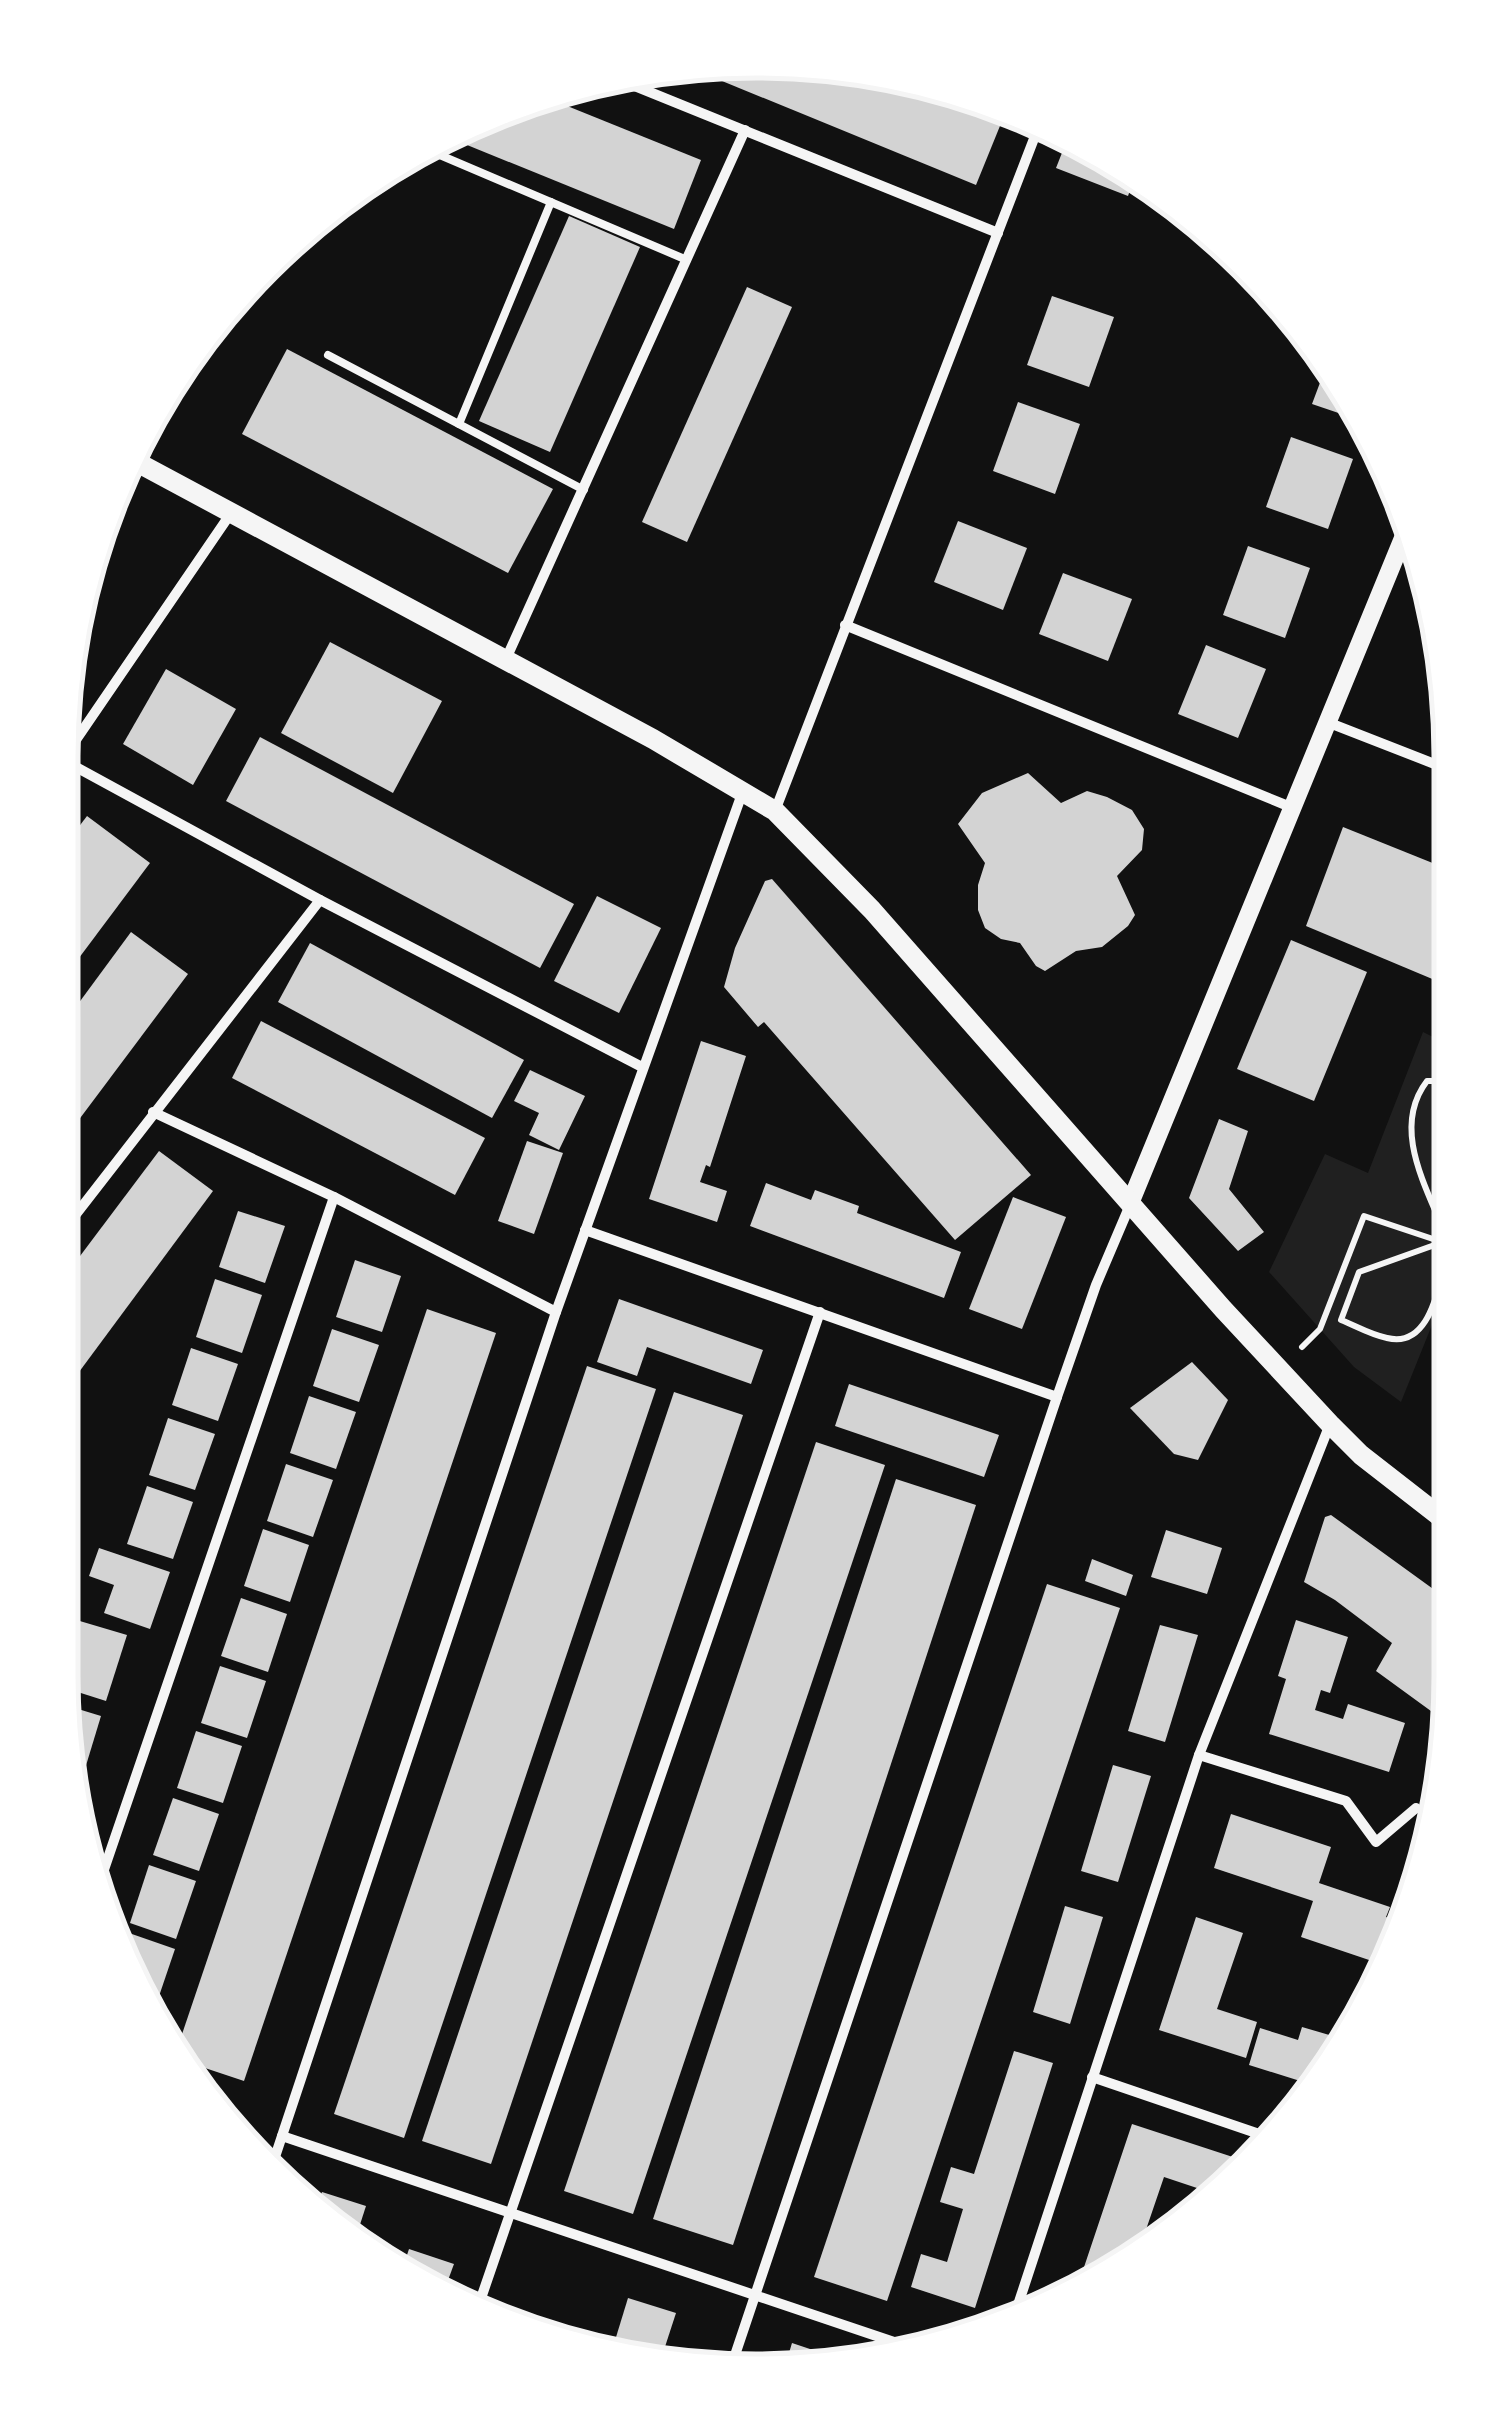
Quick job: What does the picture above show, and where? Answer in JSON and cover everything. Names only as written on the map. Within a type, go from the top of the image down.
[{"type":"main road","points":[[143,466],[506,660],[775,811],[872,910],[1223,1309],[1330,1424],[1361,1455],[1434,1512]]},
{"type":"street","points":[[640,88],[998,232]]},
{"type":"street","points":[[506,660],[745,130]]},
{"type":"street","points":[[775,811],[1034,137]]},
{"type":"street","points":[[78,738],[232,512]]},
{"type":"street","points":[[736,2353],[1096,1285],[1400,545]]},
{"type":"street","points":[[845,626],[1294,808]]},
{"type":"street","points":[[1328,722],[1434,764]]},
{"type":"street","points":[[78,765],[320,900],[642,1068]]},
{"type":"street","points":[[276,2155],[556,1312],[743,790]]},
{"type":"street","points":[[78,1210],[320,900]]},
{"type":"street","points":[[153,1112],[334,1197],[556,1312]]},
{"type":"street","points":[[105,1865],[334,1197]]},
{"type":"street","points":[[585,1230],[1056,1397]]},
{"type":"street","points":[[482,2296],[820,1312]]},
{"type":"street","points":[[1019,2300],[1200,1755],[1330,1424]]},
{"type":"street","points":[[1200,1755],[1346,1801],[1376,1842],[1416,1808]]},
{"type":"street","points":[[1092,2078],[1256,2133]]},
{"type":"street","points":[[282,2136],[888,2340]]},
{"type":"lane","points":[[440,156],[687,260]]},
{"type":"lane","points":[[458,424],[551,202]]},
{"type":"lane","points":[[328,355],[584,490]]},
{"type":"path","points":[[1434,1081],[1427,1081],[1415,1096],[1410,1124],[1414,1155],[1434,1206]]},
{"type":"path","points":[[1280,1369],[1320,1329],[1364,1216],[1434,1239]]},
{"type":"path","points":[[1434,1247],[1359,1272],[1341,1320],[1390,1340],[1411,1337],[1424,1326],[1434,1297]]},
{"type":"shaded area","points":[[1423,1032],[1434,1038],[1434,1320],[1401,1402],[1354,1367],[1269,1272],[1325,1154],[1368,1173]]},
{"type":"building","points":[[717,79],[845,83],[932,101],[1001,124],[976,185]]},
{"type":"building","points":[[566,105],[701,160],[674,229],[464,144]]},
{"type":"building","points":[[1063,151],[1130,190],[1128,196],[1056,168]]},
{"type":"building","points":[[569,216],[640,247],[550,452],[479,421]]},
{"type":"building","points":[[747,287],[792,307],[687,542],[642,522]]},
{"type":"building","points":[[1052,296],[1114,317],[1089,387],[1027,365]]},
{"type":"building","points":[[287,349],[553,489],[508,573],[242,434]]},
{"type":"building","points":[[1321,380],[1342,414],[1312,404]]},
{"type":"building","points":[[1018,402],[1080,424],[1055,494],[993,471]]},
{"type":"building","points":[[1291,437],[1353,459],[1328,529],[1266,507]]},
{"type":"building","points":[[958,521],[1027,548],[1003,610],[934,582]]},
{"type":"building","points":[[1248,546],[1310,568],[1285,638],[1223,615]]},
{"type":"building","points":[[1063,573],[1132,599],[1108,661],[1039,634]]},
{"type":"building","points":[[330,642],[442,701],[393,793],[281,733]]},
{"type":"building","points":[[1206,645],[1266,669],[1238,738],[1178,714]]},
{"type":"building","points":[[166,669],[236,709],[193,785],[123,744]]},
{"type":"building","points":[[260,737],[574,904],[540,968],[226,801]]},
{"type":"building","points":[[1028,773],[1061,803],[1087,791],[1107,797],[1132,810],[1144,829],[1142,850],[1117,876],[1135,915],[1128,926],[1102,947],[1076,951],[1045,971],[1036,966],[1020,943],[1001,939],[985,928],[978,910],[978,885],[985,863],[958,824],[982,793]]},
{"type":"building","points":[[87,816],[150,863],[78,959],[78,828]]},
{"type":"building","points":[[1343,827],[1434,864],[1434,980],[1306,926]]},
{"type":"building","points":[[772,879],[1031,1175],[955,1240],[764,1022],[758,1027],[724,987],[735,948],[765,881]]},
{"type":"building","points":[[597,896],[661,928],[619,1013],[554,981]]},
{"type":"building","points":[[131,932],[188,974],[78,1121],[78,1004]]},
{"type":"building","points":[[1291,940],[1367,972],[1314,1101],[1237,1069]]},
{"type":"building","points":[[310,943],[524,1060],[492,1118],[278,1002]]},
{"type":"building","points":[[261,1021],[485,1138],[455,1195],[232,1078]]},
{"type":"building","points":[[701,1041],[746,1056],[710,1167],[706,1165],[700,1182],[727,1191],[717,1222],[649,1199]]},
{"type":"building","points":[[530,1070],[585,1096],[559,1150],[529,1135],[539,1113],[514,1101]]},
{"type":"building","points":[[1219,1119],[1248,1131],[1229,1189],[1264,1232],[1238,1251],[1189,1198]]},
{"type":"building","points":[[527,1141],[563,1153],[534,1234],[498,1221]]},
{"type":"building","points":[[159,1151],[213,1191],[78,1373],[78,1259]]},
{"type":"building","points":[[766,1183],[811,1200],[815,1190],[859,1206],[857,1213],[961,1252],[944,1298],[750,1226]]},
{"type":"building","points":[[1013,1197],[1066,1217],[1022,1329],[969,1309]]},
{"type":"building","points":[[238,1211],[285,1226],[265,1283],[219,1267]]},
{"type":"building","points":[[355,1260],[401,1276],[382,1332],[336,1317]]},
{"type":"building","points":[[215,1279],[262,1295],[242,1353],[196,1337]]},
{"type":"building","points":[[619,1299],[763,1350],[751,1384],[647,1347],[637,1376],[597,1362]]},
{"type":"building","points":[[427,1309],[496,1333],[244,2081],[203,2067],[182,2035]]},
{"type":"building","points":[[332,1329],[379,1345],[359,1402],[313,1386]]},
{"type":"building","points":[[191,1348],[238,1364],[218,1421],[172,1405]]},
{"type":"building","points":[[1192,1362],[1228,1400],[1198,1460],[1174,1454],[1130,1408]]},
{"type":"building","points":[[587,1366],[656,1389],[404,2138],[334,2114]]},
{"type":"building","points":[[849,1384],[999,1435],[984,1477],[835,1426]]},
{"type":"building","points":[[674,1392],[743,1415],[491,2164],[422,2141]]},
{"type":"building","points":[[309,1396],[356,1412],[336,1469],[290,1453]]},
{"type":"building","points":[[168,1418],[215,1434],[195,1490],[149,1475]]},
{"type":"building","points":[[816,1442],[885,1465],[633,2214],[564,2191]]},
{"type":"building","points":[[286,1464],[333,1480],[313,1537],[267,1521]]},
{"type":"building","points":[[896,1479],[976,1505],[733,2245],[653,2219]]},
{"type":"building","points":[[147,1486],[193,1502],[173,1559],[127,1544]]},
{"type":"building","points":[[1331,1515],[1434,1590],[1433,1713],[1376,1671],[1392,1643],[1304,1582],[1325,1517]]},
{"type":"building","points":[[263,1529],[309,1545],[290,1602],[244,1586]]},
{"type":"building","points":[[1166,1530],[1222,1548],[1207,1594],[1151,1577]]},
{"type":"building","points":[[99,1548],[170,1572],[150,1629],[104,1613],[114,1585],[89,1576]]},
{"type":"building","points":[[1092,1559],[1133,1575],[1126,1596],[1085,1581]]},
{"type":"building","points":[[1047,1584],[1120,1608],[887,2301],[814,2277]]},
{"type":"building","points":[[241,1598],[287,1614],[268,1672],[221,1656]]},
{"type":"building","points":[[78,1620],[127,1635],[106,1701],[78,1692]]},
{"type":"building","points":[[1296,1620],[1348,1637],[1330,1693],[1321,1690],[1315,1710],[1343,1719],[1348,1704],[1405,1723],[1389,1772],[1269,1734],[1286,1679],[1278,1676]]},
{"type":"building","points":[[1160,1625],[1198,1635],[1165,1742],[1128,1731]]},
{"type":"building","points":[[220,1666],[266,1681],[247,1738],[201,1723]]},
{"type":"building","points":[[79,1709],[101,1716],[84,1771]]},
{"type":"building","points":[[196,1731],[242,1746],[223,1803],[177,1788]]},
{"type":"building","points":[[1113,1765],[1151,1776],[1118,1882],[1081,1871]]},
{"type":"building","points":[[173,1798],[219,1814],[199,1871],[153,1855]]},
{"type":"building","points":[[1231,1814],[1331,1847],[1319,1883],[1390,1907],[1371,1961],[1301,1937],[1313,1901],[1214,1868]]},
{"type":"building","points":[[149,1865],[196,1881],[176,1939],[130,1923]]},
{"type":"building","points":[[1065,1906],[1103,1917],[1070,2024],[1033,2012]]},
{"type":"building","points":[[1196,1917],[1243,1933],[1217,2009],[1257,2022],[1246,2058],[1159,2030]]},
{"type":"building","points":[[129,1934],[175,1949],[159,1997],[147,1975]]},
{"type":"building","points":[[1302,2027],[1331,2035],[1299,2081],[1249,2065],[1260,2028],[1298,2040]]},
{"type":"building","points":[[1014,2051],[1053,2063],[975,2308],[911,2287],[921,2254],[947,2262],[963,2209],[940,2202],[951,2167],[974,2174]]},
{"type":"building","points":[[1132,2124],[1234,2157],[1199,2189],[1164,2177],[1146,2230],[1083,2269]]},
{"type":"building","points":[[321,2195],[366,2206],[360,2225],[343,2213]]},
{"type":"building","points":[[409,2249],[454,2264],[448,2280],[407,2256]]},
{"type":"building","points":[[628,2298],[676,2313],[665,2348],[616,2338]]},
{"type":"building","points":[[792,2343],[815,2351],[800,2352],[789,2352]]}]
